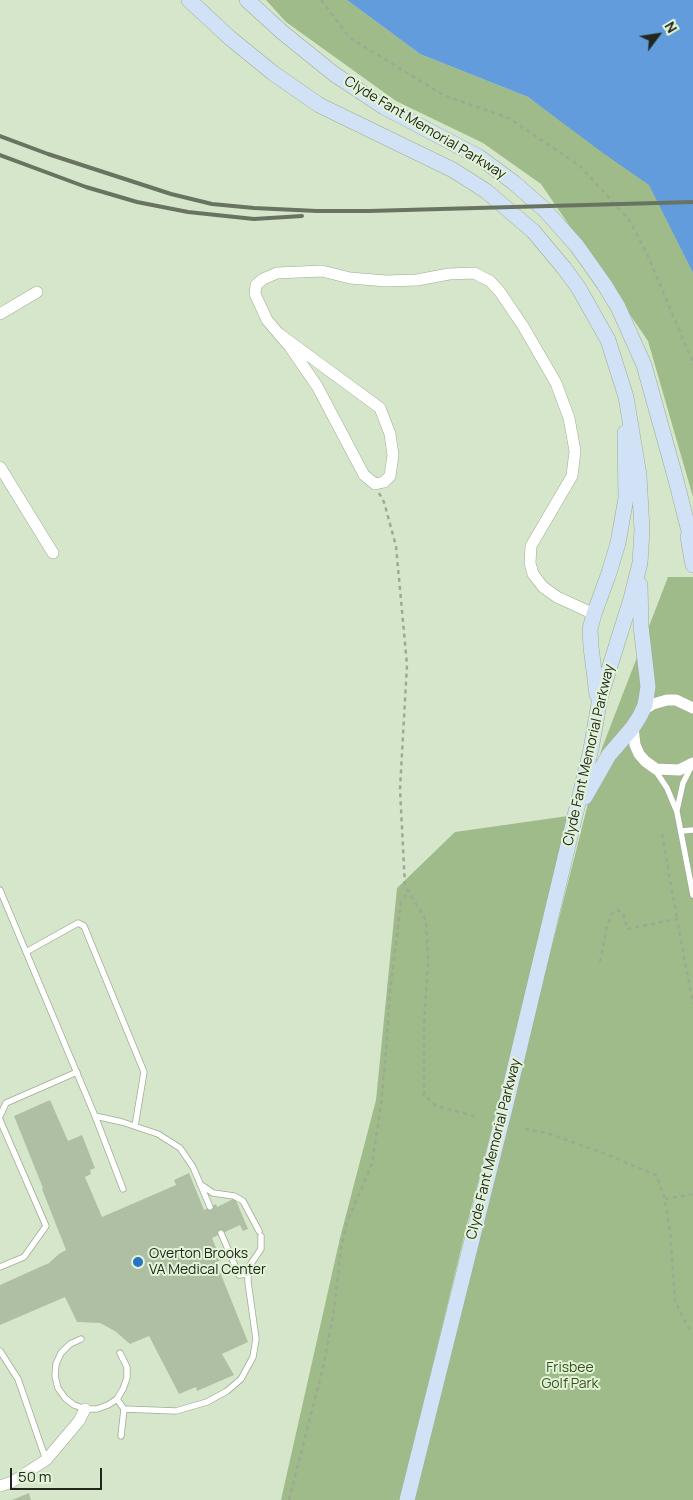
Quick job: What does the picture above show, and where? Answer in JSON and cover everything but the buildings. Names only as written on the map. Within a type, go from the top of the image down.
[{"type":"main road","name":"Clyde Fant Memorial Parkway","points":[[189,0],[237,44],[273,73],[319,105],[453,170],[486,191],[506,207],[544,243],[574,281],[608,340],[628,404],[639,475],[642,530],[640,563],[597,713],[591,749],[510,1086],[407,1500]]},
{"type":"main road","name":"Clyde Fant Memorial Parkway","points":[[247,0],[282,32],[334,74],[384,107],[479,158],[513,182],[545,210],[577,246],[604,284],[630,329],[649,383],[693,547]]},
{"type":"main road","points":[[597,713],[598,693],[590,628],[618,543],[626,498],[624,420],[617,365]]},
{"type":"main road","points":[[681,499],[693,566]]},
{"type":"main road","points":[[575,815],[609,754],[633,727],[643,710],[648,687],[641,626],[640,563]]},
{"type":"street","points":[[278,333],[380,408],[390,434],[394,455],[390,476],[384,482],[375,484],[364,475],[317,386],[267,320],[255,294],[256,285],[263,279],[277,273],[322,270],[350,278],[386,281],[417,280],[449,274],[474,273],[490,281],[524,326],[556,383],[569,418],[575,451],[572,476],[531,546],[530,563],[533,574],[543,587],[557,597],[594,614]]},
{"type":"street","points":[[0,314],[37,292]]},
{"type":"street","points":[[0,467],[53,553]]},
{"type":"street","points":[[643,710],[652,704],[667,700],[676,700],[693,708]]},
{"type":"street","points":[[633,727],[635,745],[639,754],[652,766],[662,770],[679,770],[693,763]]},
{"type":"street","points":[[0,1486],[12,1482],[46,1460],[79,1421],[85,1409]]},
{"type":"lane","points":[[677,812],[683,783],[693,763]]},
{"type":"lane","points":[[652,766],[667,788],[677,812],[693,894]]},
{"type":"lane","points":[[682,831],[693,830]]},
{"type":"lane","points":[[0,890],[77,1072],[123,1189]]},
{"type":"lane","points":[[26,952],[78,923],[84,926],[144,1072],[135,1126]]},
{"type":"lane","points":[[0,1267],[24,1257],[46,1226],[0,1118],[6,1103],[77,1072]]},
{"type":"lane","points":[[95,1116],[158,1134],[180,1148],[193,1167],[210,1207]]},
{"type":"lane","points":[[124,1409],[176,1412],[207,1402],[226,1391],[240,1379],[253,1357],[256,1339],[248,1282],[248,1268],[261,1249],[260,1233],[243,1200],[234,1196],[213,1193],[200,1184]]},
{"type":"lane","points":[[221,1233],[239,1275],[248,1274]]},
{"type":"lane","points":[[81,1338],[70,1344],[61,1353],[56,1364],[55,1376],[58,1388],[65,1398],[74,1405],[85,1409],[97,1409],[108,1406],[117,1399],[124,1389],[127,1378],[127,1366],[120,1353]]},
{"type":"lane","points":[[1,1355],[18,1379],[46,1460]]},
{"type":"lane","points":[[117,1399],[124,1409],[120,1436]]},
{"type":"path","points":[[321,0],[350,38],[446,96],[509,118],[580,166],[630,221],[648,256],[693,363]]},
{"type":"path","points":[[375,484],[384,502],[396,546],[407,665],[400,789],[405,886],[426,920],[428,960],[424,1026],[424,1096],[436,1106],[478,1117]]},
{"type":"path","points":[[662,834],[693,1004]]},
{"type":"path","points":[[289,1500],[323,1368],[334,1310],[341,1248],[347,1222],[372,1164],[381,1105],[390,991],[401,902],[404,896],[410,893]]},
{"type":"path","points":[[600,962],[607,926],[612,913],[617,910],[622,912],[627,929],[678,919]]},
{"type":"path","points":[[525,1129],[546,1133],[603,1153],[656,1175],[665,1199],[670,1230],[675,1302],[693,1333]]},
{"type":"path","points":[[665,1199],[693,1194]]},
{"type":"green space","points":[[266,0],[347,0],[420,54],[528,97],[650,185],[693,273],[693,497],[648,341],[541,184],[483,143],[396,101],[286,22]]},
{"type":"green space","name":"Frisbee Golf Park","points":[[668,577],[693,577],[693,1500],[412,1500],[602,748]]},
{"type":"green space","points":[[575,815],[467,1224],[400,1500],[281,1500],[340,1238],[376,1100],[397,888],[455,832]]},
{"type":"water","points":[[347,0],[693,0],[693,273],[649,185],[528,97],[420,54]]},
{"type":"railway","points":[[0,136],[48,154],[171,194],[212,204],[317,211],[369,211],[693,202]]},
{"type":"railway","points":[[0,155],[86,187],[137,202],[188,212],[254,219],[302,216]]},
{"type":"place","name":"Overton Brooks VA Medical Center","points":[[138,1262]]}]
